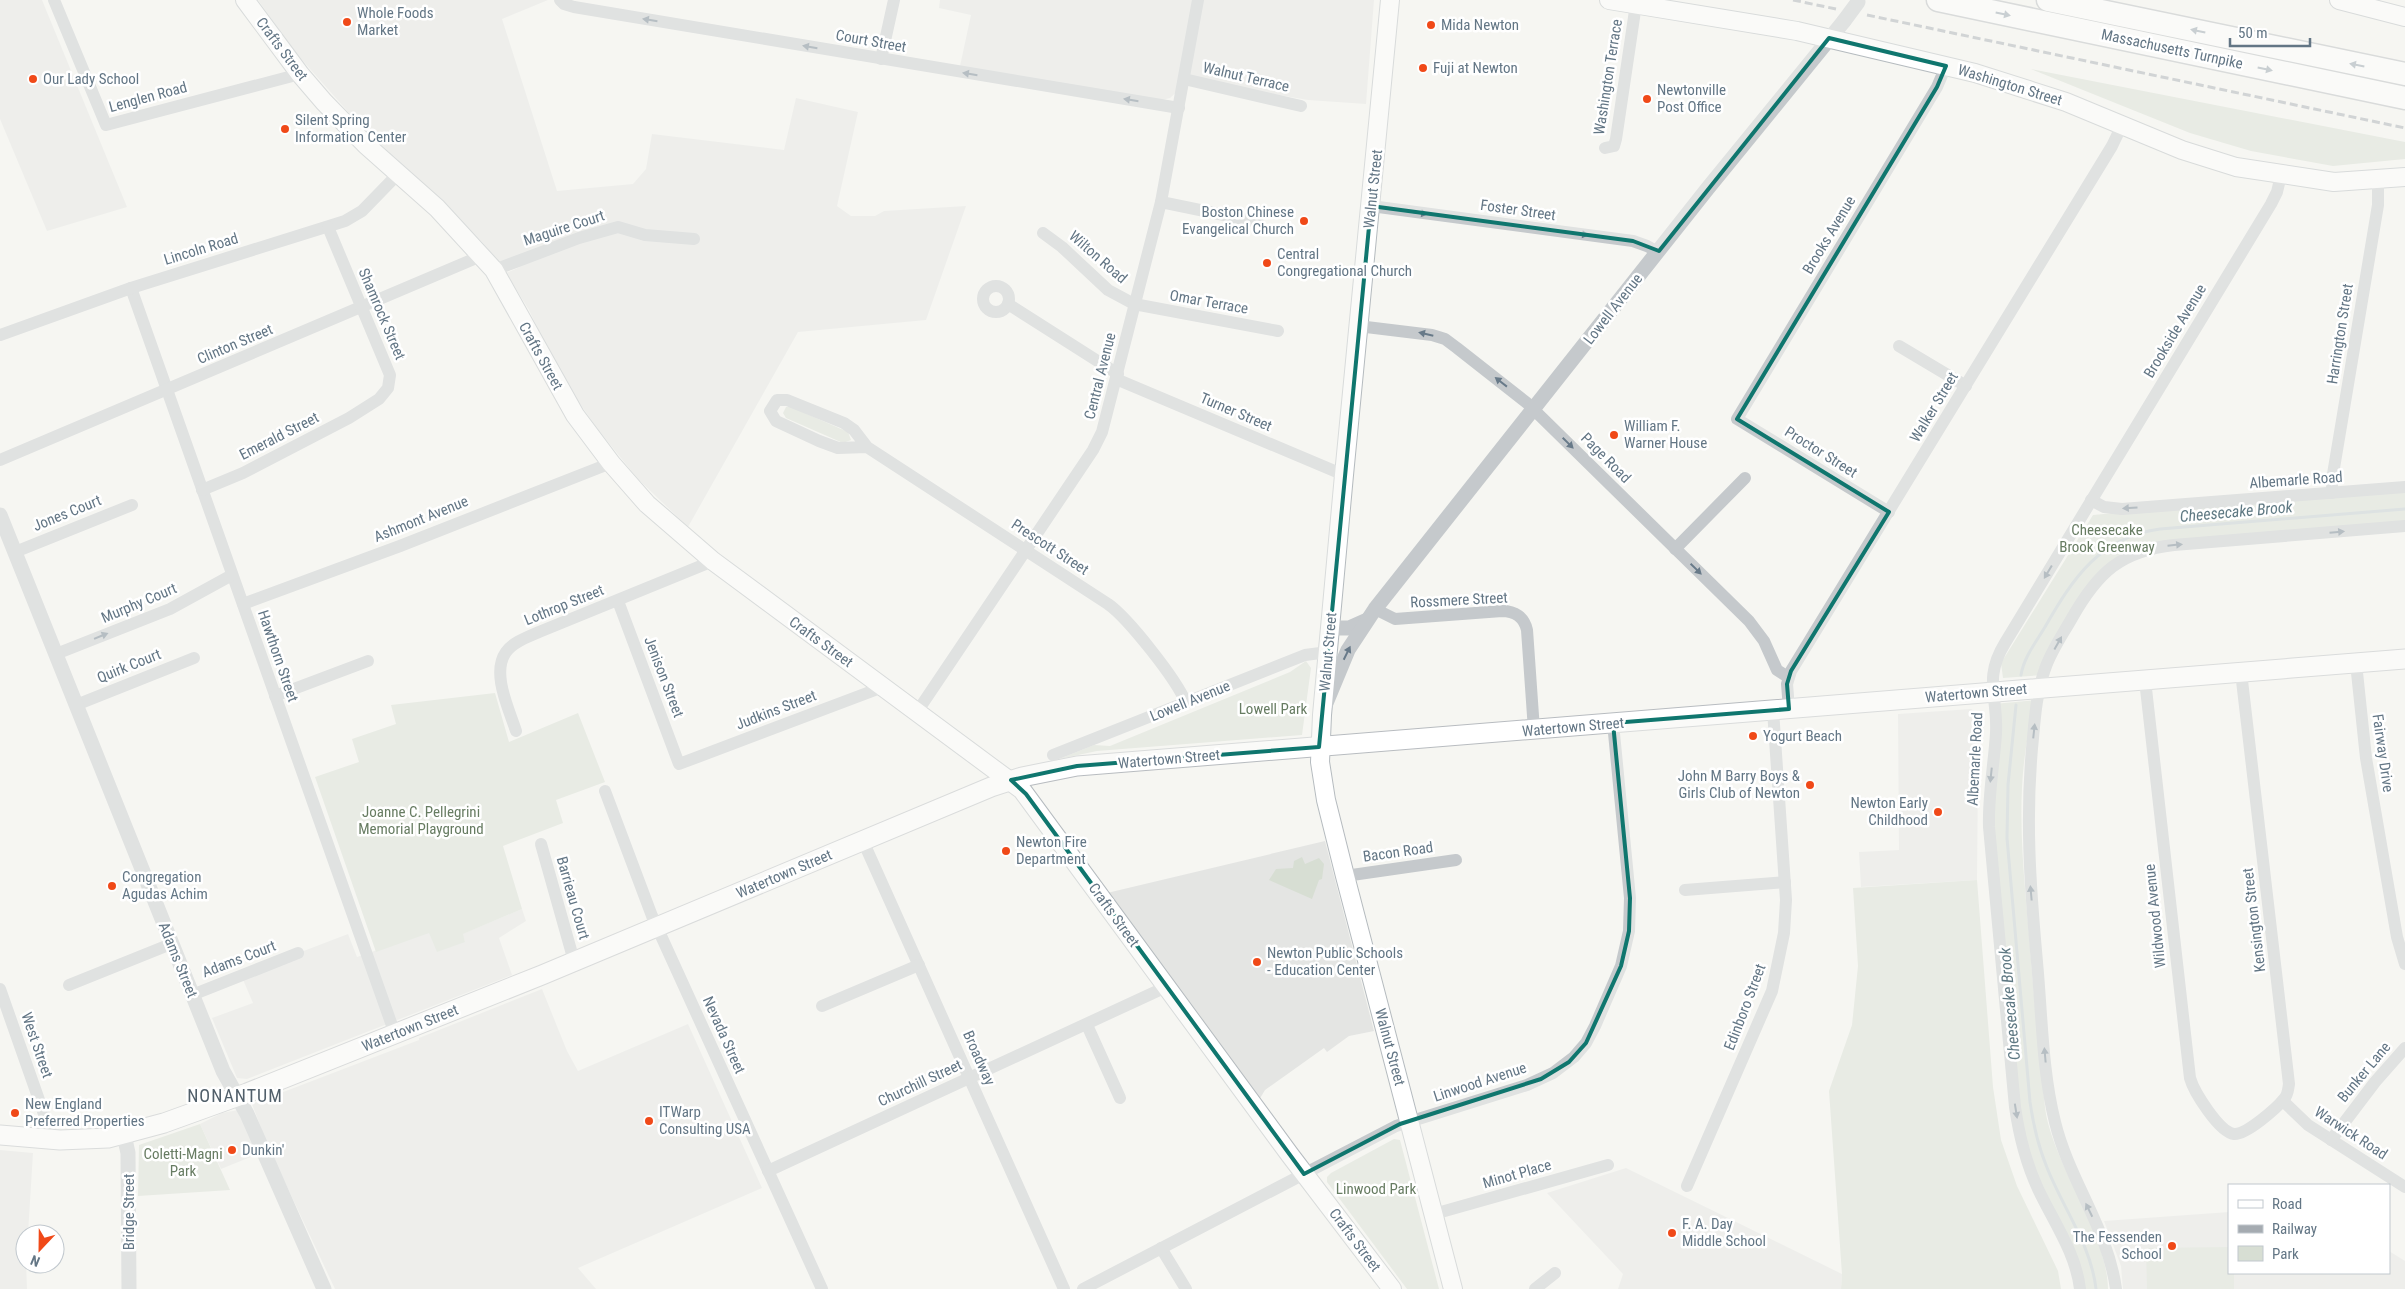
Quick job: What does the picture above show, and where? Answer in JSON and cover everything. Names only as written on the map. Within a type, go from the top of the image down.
[{"type":"highway","name":"Massachusetts Turnpike","points":[[1938,0],[2405,98]]},
{"type":"highway","name":"Massachusetts Turnpike","points":[[2048,0],[2405,74]]},
{"type":"main road","name":"Crafts Street","points":[[245,0],[300,74],[358,136],[444,214],[494,270],[559,390],[611,463],[647,504],[712,561],[1011,780],[1026,794],[1304,1174],[1392,1289]]},
{"type":"main road","name":"Walnut Street","points":[[1390,0],[1319,747],[1326,800],[1453,1289]]},
{"type":"main road","name":"Washington Street","points":[[1609,0],[1829,38],[1946,66],[2031,90],[2209,160],[2281,175],[2334,182],[2405,177]]},
{"type":"main road","points":[[2349,1],[2405,17]]},
{"type":"main road","name":"Watertown Street","points":[[0,1135],[48,1140],[83,1140],[124,1135],[238,1097],[574,962],[1011,780],[1077,766],[2405,659]]},
{"type":"street","name":"Lenglen Road","points":[[54,0],[106,125],[300,74]]},
{"type":"street","name":"Court Street","points":[[560,0],[564,4],[574,7],[882,60],[1179,108]]},
{"type":"street","points":[[882,60],[894,0]]},
{"type":"street","name":"Central Avenue","points":[[917,712],[1098,441],[1117,376],[1161,202],[1198,0]]},
{"type":"street","name":"Lowell Avenue","points":[[1322,714],[1348,650],[1371,615],[1860,0]]},
{"type":"street","name":"Washington Terrace","points":[[1605,148],[1614,146],[1616,139],[1636,4]]},
{"type":"street","name":"Brooks Avenue","points":[[1737,419],[1937,87],[1946,66]]},
{"type":"street","name":"Walnut Terrace","points":[[1184,79],[1301,106]]},
{"type":"street","name":"Walker Street","points":[[1788,678],[2112,146],[2122,125]]},
{"type":"street","name":"Lincoln Road","points":[[0,334],[131,288],[345,221],[362,211],[398,174]]},
{"type":"street","name":"Brookside Avenue","points":[[2091,500],[2272,204],[2281,175]]},
{"type":"street","name":"Harrington Street","points":[[2332,494],[2332,480],[2378,205],[2378,180]]},
{"type":"street","points":[[1161,202],[1258,222]]},
{"type":"street","name":"Foster Street","points":[[1371,206],[1633,242],[1658,252]]},
{"type":"street","name":"Shamrock Street","points":[[328,227],[390,376],[388,388],[379,399],[368,406]]},
{"type":"street","name":"Maguire Court","points":[[494,270],[579,238],[618,227],[644,234],[694,239]]},
{"type":"street","name":"Wilton Road","points":[[1043,233],[1062,247],[1108,290],[1134,304]]},
{"type":"street","name":"Clinton Street","points":[[0,460],[481,256]]},
{"type":"street","name":"Hawthorn Street","points":[[131,288],[395,1034]]},
{"type":"street","name":"Turner Street","points":[[1008,304],[1117,376],[1344,475]]},
{"type":"street","name":"Omar Terrace","points":[[1134,304],[1278,331]]},
{"type":"street","name":"Page Road","points":[[1358,326],[1419,332],[1445,339],[1533,409],[1754,627],[1764,641],[1778,670],[1788,678]]},
{"type":"street","points":[[1899,346],[1966,386]]},
{"type":"street","name":"Prescott Street","points":[[868,447],[838,448],[776,421],[770,411],[778,400],[787,400],[844,423],[854,430],[868,447],[1108,604],[1124,617],[1177,686],[1186,703]]},
{"type":"street","name":"Emerald Street","points":[[202,490],[290,450],[368,406]]},
{"type":"street","name":"Proctor Street","points":[[1737,419],[1889,512]]},
{"type":"street","name":"Ashmont Avenue","points":[[243,604],[400,546],[611,463]]},
{"type":"street","points":[[1675,549],[1745,478]]},
{"type":"street","name":"Albemarle Road","points":[[2080,1289],[2073,1260],[2031,1170],[2019,1132],[2015,1107],[1989,827],[1990,787],[1996,734],[1993,670],[2000,650],[2091,500],[2104,507],[2122,509],[2405,487]]},
{"type":"street","name":"Jones Court","points":[[15,552],[132,505]]},
{"type":"street","name":"Adams Street","points":[[0,515],[226,1077],[238,1097],[324,1289]]},
{"type":"street","points":[[2116,1289],[2112,1267],[2102,1237],[2062,1148],[2047,1083],[2027,829],[2028,784],[2040,688],[2046,664],[2084,597],[2108,568],[2130,555],[2148,549],[2174,545],[2405,526]]},
{"type":"street","name":"Lothrop Street","points":[[516,731],[500,670],[506,651],[514,644],[712,561]]},
{"type":"street","name":"Murphy Court","points":[[56,654],[170,609],[232,576]]},
{"type":"street","name":"Jenison Street","points":[[618,601],[679,764]]},
{"type":"street","name":"Rossmere Street","points":[[1371,615],[1395,619],[1502,611],[1513,612],[1525,623],[1527,630],[1534,730]]},
{"type":"street","points":[[1330,628],[1349,628],[1371,615]]},
{"type":"street","name":"Lowell Avenue","points":[[1053,755],[1305,654],[1328,652]]},
{"type":"street","name":"Quirk Court","points":[[76,705],[194,658]]},
{"type":"street","points":[[275,696],[368,661]]},
{"type":"street","name":"Fairway Drive","points":[[2356,663],[2368,770],[2397,937],[2405,964]]},
{"type":"street","name":"Kensington Street","points":[[2242,672],[2288,1081],[2288,1092],[2283,1101]]},
{"type":"street","points":[[1781,710],[1788,678]]},
{"type":"street","name":"Wildwood Avenue","points":[[2145,680],[2190,1078],[2196,1092],[2220,1126],[2232,1133],[2240,1133],[2248,1129],[2283,1101]]},
{"type":"street","name":"Judkins Street","points":[[679,764],[883,687]]},
{"type":"street","name":"Edinboro Street","points":[[1687,1186],[1774,984],[1785,925],[1781,710]]},
{"type":"street","name":"Linwood Avenue","points":[[1083,1289],[1410,1121],[1514,1089],[1547,1076],[1574,1057],[1592,1032],[1623,959],[1630,917],[1613,723]]},
{"type":"street","name":"Nevada Street","points":[[605,791],[658,927],[822,1289]]},
{"type":"street","name":"Broadway","points":[[863,841],[1064,1289]]},
{"type":"street","name":"Barrieau Court","points":[[541,844],[574,962]]},
{"type":"street","name":"Bacon Road","points":[[1345,876],[1456,860]]},
{"type":"street","points":[[1685,890],[1785,882]]},
{"type":"street","points":[[69,985],[171,944]]},
{"type":"street","name":"Adams Court","points":[[192,995],[298,953]]},
{"type":"street","points":[[822,1006],[919,965]]},
{"type":"street","name":"Churchill Street","points":[[768,1171],[1166,987]]},
{"type":"street","name":"West Street","points":[[0,989],[45,1117],[48,1140]]},
{"type":"street","points":[[1086,1025],[1120,1098]]},
{"type":"street","name":"Bunker Lane","points":[[2332,1140],[2375,1082],[2405,1048]]},
{"type":"street","name":"Warwick Road","points":[[2283,1101],[2304,1122],[2405,1187]]},
{"type":"street","name":"Bridge Street","points":[[124,1135],[128,1153],[129,1289]]},
{"type":"street","name":"Minot Place","points":[[1434,1214],[1608,1165]]},
{"type":"street","points":[[1161,1248],[1186,1289]]},
{"type":"street","points":[[1535,1289],[1555,1273]]},
{"type":"highlighted area","points":[[1829,38],[1946,66],[1937,87],[1737,419],[1889,512],[1791,671],[1787,684],[1789,709],[1613,723],[1630,898],[1629,931],[1621,966],[1586,1043],[1569,1062],[1541,1079],[1400,1124],[1304,1174],[1026,794],[1011,780],[1077,766],[1319,747],[1371,206],[1633,241],[1659,251]]},
{"type":"shaded area","points":[[0,0],[42,0],[127,207],[47,231],[0,119]]},
{"type":"shaded area","points":[[258,0],[548,0],[502,19],[557,191],[633,184],[646,169],[652,134],[784,150],[796,98],[858,112],[837,206],[851,216],[875,216],[884,211],[966,206],[926,320],[798,332],[688,527],[637,478],[596,427],[576,398],[544,342],[529,310],[506,273],[522,266],[506,271],[482,242],[442,201],[366,132],[295,52]]},
{"type":"shaded area","points":[[940,0],[1374,0],[1366,104],[1308,100],[1190,80],[1170,98],[1162,100],[960,66],[971,15],[939,8]]},
{"type":"shaded area","name":"Newton Early Childhood","points":[[1971,709],[1980,714],[1984,723],[1978,774],[1977,880],[1861,887],[1859,852],[1899,850],[1898,714]]},
{"type":"shaded area","name":"Newton Public Schools - Education Center","points":[[1325,841],[1374,1031],[1349,1036],[1327,1052],[1324,1048],[1265,1090],[1259,1100],[1107,893]]},
{"type":"shaded area","points":[[522,909],[526,921],[499,938],[512,975],[247,1079],[237,1078],[212,1018],[253,1003],[241,975],[348,934],[357,957],[429,932],[465,942],[462,934]]},
{"type":"shaded area","points":[[542,989],[567,1051],[578,1071],[688,1024],[762,1188],[578,1268],[596,1289],[335,1289],[267,1144],[252,1104],[419,1040],[419,1038]]},
{"type":"shaded area","points":[[238,1110],[258,1154],[221,1169],[200,1124],[222,1113]]},
{"type":"shaded area","points":[[0,1150],[33,1153],[29,1224],[15,1224],[15,1274],[26,1274],[27,1289],[0,1289]]},
{"type":"shaded area","name":"F. A. Day Middle School","points":[[1626,1168],[1842,1274],[1841,1289],[1618,1289],[1623,1274],[1547,1193]]},
{"type":"shaded area","name":"The Fessenden School","points":[[2228,1212],[2228,1274],[2390,1274],[2390,1252],[2405,1261],[2405,1289],[2123,1289],[2121,1266],[2104,1221]]},
{"type":"green space","points":[[2031,69],[2405,142],[2405,159],[2333,166],[2251,151],[2190,133]]},
{"type":"green space","points":[[786,407],[791,407],[848,432],[851,440],[843,443],[786,418],[783,413]]},
{"type":"green space","name":"Cheesecake Brook Greenway","points":[[2405,486],[2405,526],[2154,548],[2105,572],[2043,675],[2003,678],[2001,663],[2093,515]]},
{"type":"green space","name":"Lowell Park","points":[[1306,661],[1311,668],[1302,735],[1097,751],[1059,759],[1094,745],[1110,746],[1290,672]]},
{"type":"green space","name":"Joanne C. Pellegrini Memorial Playground","points":[[495,693],[509,742],[578,713],[605,782],[556,800],[563,823],[503,846],[522,909],[463,934],[465,942],[437,952],[429,933],[376,952],[315,777],[359,762],[352,739],[396,724],[391,705]]},
{"type":"green space","points":[[2037,700],[2028,733],[2024,767],[2022,835],[2032,972],[2045,1106],[2048,1123],[2063,1164],[2100,1248],[2106,1269],[2108,1289],[2079,1289],[2019,1133],[1989,827],[1994,704]]},
{"type":"green space","points":[[1302,857],[1305,864],[1319,858],[1324,864],[1322,879],[1319,880],[1312,899],[1269,880],[1276,869],[1293,868],[1294,861]]},
{"type":"green space","points":[[1977,880],[1993,1087],[2001,1140],[2017,1186],[2058,1271],[2061,1289],[1841,1289],[1842,1274],[1829,1091],[1852,1025],[1858,966],[1853,888]]},
{"type":"green space","name":"Coletti-Magni Park","points":[[200,1124],[230,1190],[138,1196],[139,1145]]},
{"type":"green space","name":"Linwood Park","points":[[1394,1139],[1400,1140],[1439,1289],[1407,1289],[1327,1182],[1327,1177],[1331,1173]]},
{"type":"green space","points":[[2228,1247],[2228,1274],[2234,1274],[2234,1289],[2147,1289],[2146,1248]]},
{"type":"waterway","name":"Cheesecake Brook","points":[[2021,675],[2031,650],[2066,592],[2078,577],[2090,563],[2105,551],[2139,533],[2160,529],[2405,509]]},
{"type":"waterway","name":"Cheesecake Brook","points":[[2016,705],[2008,785],[2007,838],[2030,1102],[2036,1134],[2043,1157],[2082,1241],[2093,1272],[2096,1289]]},
{"type":"railway","points":[[1793,0],[1836,9]]},
{"type":"railway","points":[[1867,15],[2405,128]]},
{"type":"place","name":"Whole Foods Market","points":[[347,22]]},
{"type":"place","name":"Mida Newton","points":[[1431,25]]},
{"type":"place","name":"Fuji at Newton","points":[[1423,68]]},
{"type":"place","name":"Our Lady School","points":[[33,79]]},
{"type":"place","name":"Newtonville Post Office","points":[[1647,99]]},
{"type":"place","name":"Silent Spring Information Center","points":[[285,129]]},
{"type":"place","name":"Boston Chinese Evangelical Church","points":[[1304,221]]},
{"type":"place","name":"Central Congregational Church","points":[[1267,263]]},
{"type":"place","name":"William F. Warner House","points":[[1614,435]]},
{"type":"place","name":"Yogurt Beach","points":[[1753,736]]},
{"type":"place","name":"John M Barry Boys & Girls Club of Newton","points":[[1810,785]]},
{"type":"place","name":"Newton Early Childhood","points":[[1938,812]]},
{"type":"place","name":"Newton Fire Department","points":[[1006,851]]},
{"type":"place","name":"Congregation Agudas Achim","points":[[112,886]]},
{"type":"place","name":"Newton Public Schools - Education Center","points":[[1257,962]]},
{"type":"place","name":"New England Preferred Properties","points":[[15,1113]]},
{"type":"place","name":"ITWarp Consulting USA","points":[[649,1121]]},
{"type":"place","name":"Dunkin'","points":[[232,1150]]},
{"type":"place","name":"F. A. Day Middle School","points":[[1672,1233]]},
{"type":"place","name":"The Fessenden School","points":[[2172,1246]]},
{"type":"district","name":"NONANTUM","points":[[235,1096]]}]
